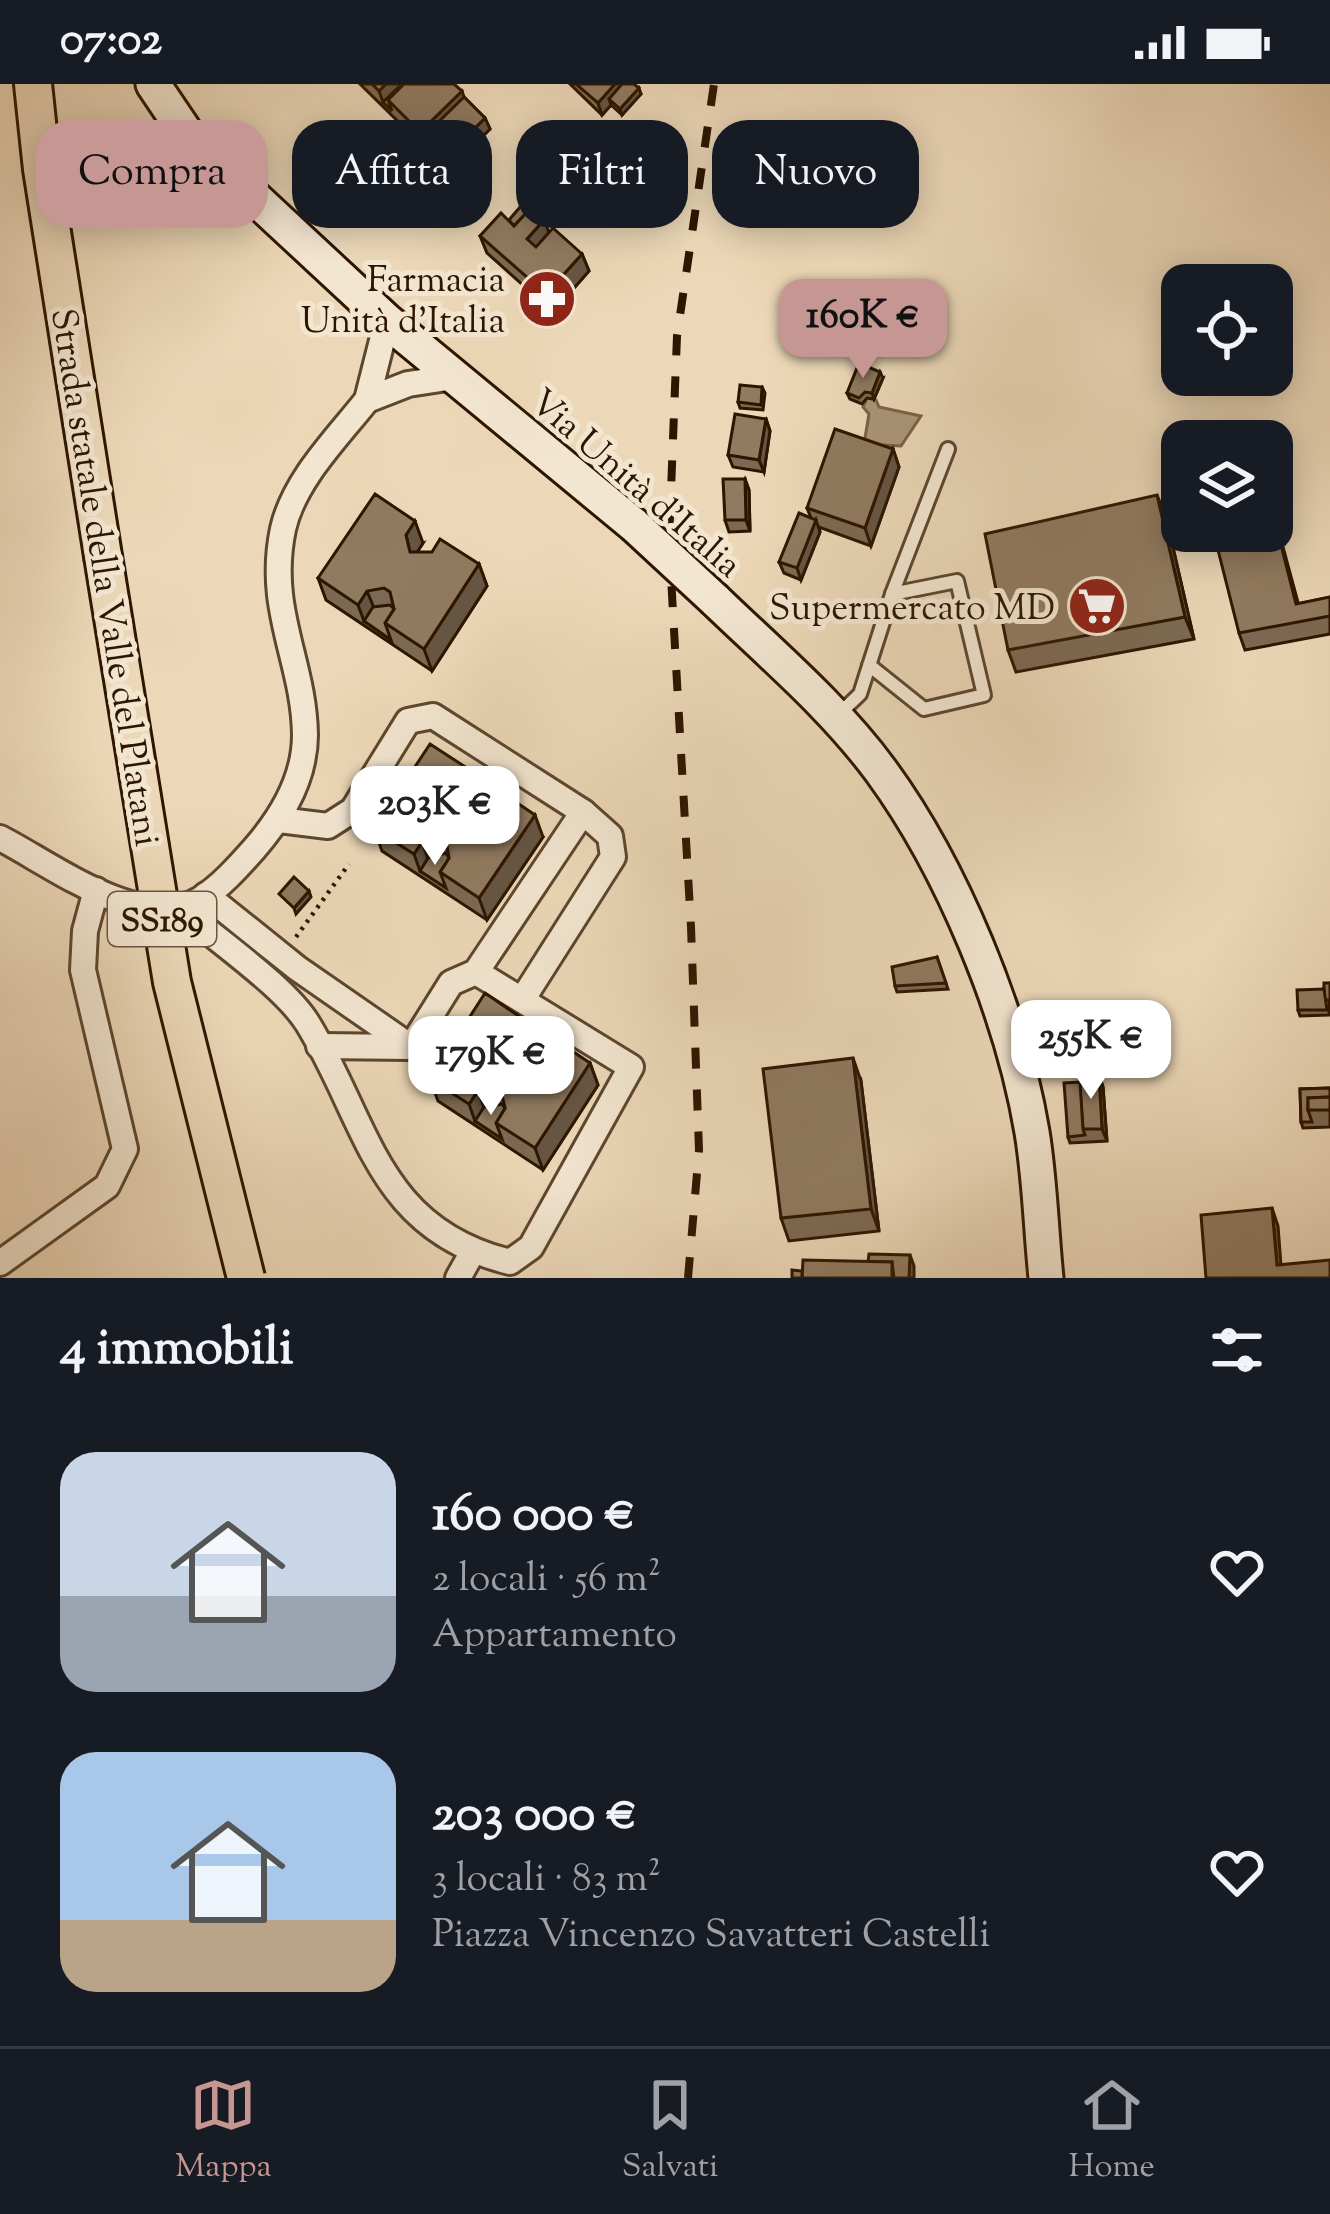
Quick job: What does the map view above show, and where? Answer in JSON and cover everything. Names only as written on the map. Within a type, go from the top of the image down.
[{"type":"main road","name":"Strada statale della Valle del Platani","points":[[33,84],[42,169],[172,982],[246,1278]]},
{"type":"street","name":"Via Unità d'Italia","points":[[153,84],[188,136],[387,321],[634,524],[836,717],[881,771],[938,859],[980,958],[1012,1052],[1032,1132],[1046,1278]]},
{"type":"street","points":[[0,838],[132,906],[178,906],[197,901],[232,874],[279,820],[305,740],[302,698],[283,629],[277,572],[284,524],[310,473],[367,400],[387,321]]},
{"type":"street","points":[[367,400],[408,384],[454,377]]},
{"type":"street","points":[[279,820],[328,826],[353,810],[408,721],[433,716],[583,812],[610,836],[613,857],[522,1000]]},
{"type":"street","points":[[411,1047],[451,983],[476,972],[583,812]]},
{"type":"street","points":[[0,1264],[106,1186],[125,1149],[82,970],[85,931],[96,890]]},
{"type":"street","points":[[206,895],[325,988],[411,1047]]},
{"type":"street","points":[[178,906],[307,1021],[353,1120],[398,1196],[472,1253],[510,1262],[531,1247],[631,1066],[476,972]]},
{"type":"street","points":[[307,1021],[325,988]]},
{"type":"street","points":[[319,1046],[411,1047]]},
{"type":"street","points":[[458,1278],[472,1253]]},
{"type":"lane","points":[[836,717],[860,694],[948,448]]},
{"type":"lane","points":[[869,664],[924,709],[985,695],[957,581],[892,594]]},
{"type":"path","points":[[282,956],[350,864]]},
{"type":"shaded area","points":[[867,398],[876,400],[879,407],[921,416],[901,446],[864,444]]},
{"type":"building","points":[[404,84],[454,84],[462,91],[432,120],[408,120],[388,100]]},
{"type":"building","points":[[576,84],[615,84],[598,103]]},
{"type":"building","points":[[622,84],[639,88],[620,109],[609,99]]},
{"type":"building","points":[[464,97],[485,118],[483,120],[440,120]]},
{"type":"building","points":[[501,213],[514,226],[537,228],[527,239],[536,247],[553,228],[582,254],[546,294],[480,236]]},
{"type":"building","points":[[859,363],[880,372],[872,393],[859,398],[847,393]]},
{"type":"building","points":[[740,385],[762,387],[761,405],[738,402]]},
{"type":"building","points":[[735,414],[766,419],[759,460],[728,455]]},
{"type":"building","points":[[835,429],[893,449],[865,528],[807,508]]},
{"type":"building","points":[[723,479],[745,479],[746,520],[725,520]]},
{"type":"building","points":[[375,494],[415,521],[406,535],[410,552],[432,552],[440,539],[479,564],[424,649],[385,623],[394,609],[390,592],[384,588],[367,591],[358,605],[318,578]]},
{"type":"building","points":[[1157,495],[1161,552],[1170,552],[1185,617],[1008,650],[985,534]]},
{"type":"building","points":[[799,513],[816,520],[797,568],[779,562]]},
{"type":"building","points":[[1219,552],[1283,552],[1296,604],[1330,597],[1330,616],[1239,633]]},
{"type":"building","points":[[390,605],[394,609],[385,623],[391,640],[364,621],[373,607]]},
{"type":"building","points":[[430,744],[470,770],[461,785],[464,801],[471,806],[487,802],[495,788],[535,815],[479,898],[440,872],[449,858],[446,840],[422,842],[414,854],[374,829]]},
{"type":"building","points":[[446,853],[449,858],[440,872],[446,888],[420,871],[428,858]]},
{"type":"building","points":[[294,877],[309,891],[294,908],[279,894]]},
{"type":"building","points":[[937,957],[946,983],[895,986],[892,967]]},
{"type":"building","points":[[1324,983],[1330,983],[1330,1000],[1324,1000]]},
{"type":"building","points":[[1324,989],[1327,1010],[1298,1010],[1297,990]]},
{"type":"building","points":[[485,993],[526,1021],[517,1035],[519,1051],[526,1055],[542,1051],[551,1037],[590,1063],[535,1148],[496,1123],[505,1108],[501,1091],[478,1091],[469,1104],[430,1079]]},
{"type":"building","points":[[853,1058],[871,1209],[781,1218],[763,1069]]},
{"type":"building","points":[[1099,1075],[1102,1129],[1083,1129],[1079,1076]]},
{"type":"building","points":[[1080,1082],[1085,1135],[1068,1137],[1064,1083]]},
{"type":"building","points":[[1330,1088],[1330,1097],[1308,1098],[1312,1122],[1301,1122],[1300,1089]]},
{"type":"building","points":[[1330,1097],[1330,1110],[1308,1110],[1308,1098]]},
{"type":"building","points":[[502,1104],[505,1108],[496,1123],[502,1139],[475,1121],[484,1107]]},
{"type":"building","points":[[1272,1208],[1277,1265],[1330,1260],[1330,1278],[1206,1278],[1201,1215]]},
{"type":"building","points":[[869,1254],[910,1255],[909,1278],[894,1278],[892,1262],[868,1262]]},
{"type":"building","points":[[803,1260],[892,1262],[892,1278],[802,1278]]},
{"type":"railway","points":[[688,1278],[699,1150],[669,542],[677,336],[714,84]]},
{"type":"place","name":"Farmacia Unità d'Italia","points":[[547,299]]},
{"type":"place","name":"Supermercato MD","points":[[1097,606]]}]
